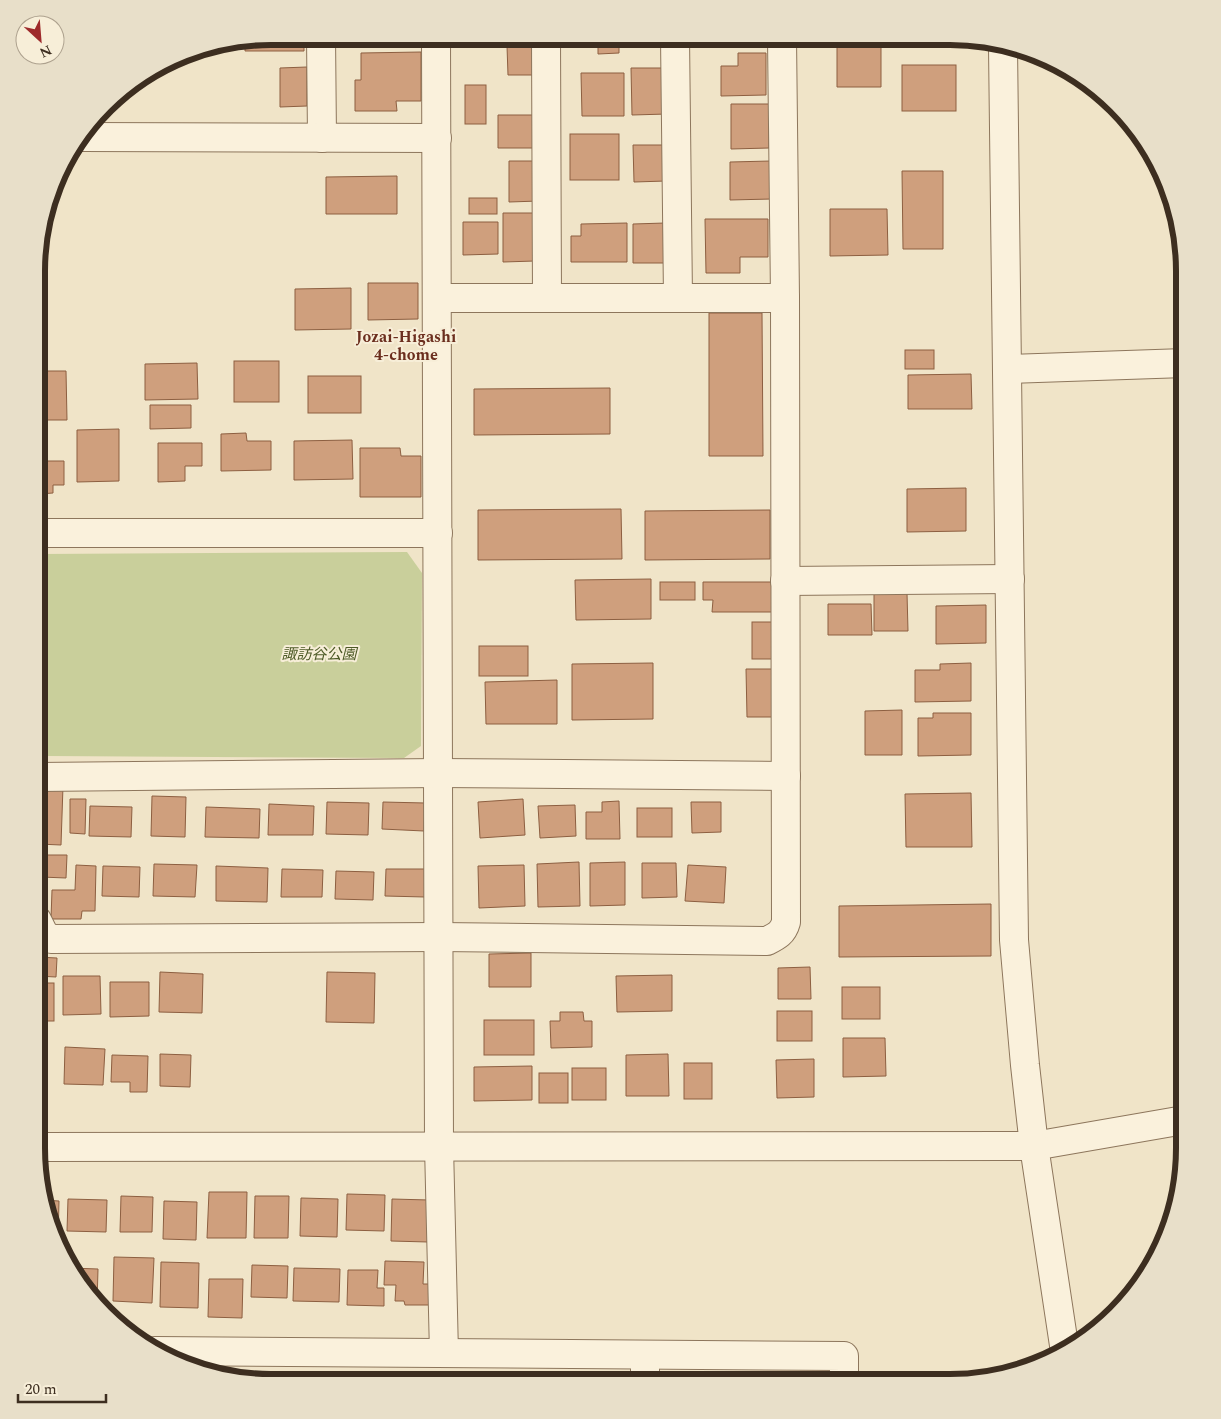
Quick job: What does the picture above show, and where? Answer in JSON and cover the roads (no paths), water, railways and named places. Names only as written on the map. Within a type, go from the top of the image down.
[{"type":"street","points":[[321,45],[322,138]]},
{"type":"street","points":[[436,45],[439,1146],[444,1354]]},
{"type":"street","points":[[546,45],[547,298]]},
{"type":"street","points":[[676,45],[678,298]]},
{"type":"street","points":[[45,935],[51,939],[439,937],[767,941],[784,930],[786,922],[786,776],[782,45]]},
{"type":"street","points":[[1003,52],[1014,940],[1034,1146],[1064,1344]]},
{"type":"street","points":[[89,137],[436,138]]},
{"type":"street","points":[[437,298],[784,298]]},
{"type":"street","points":[[1007,369],[1176,363]]},
{"type":"street","points":[[45,533],[438,533]]},
{"type":"street","points":[[785,581],[1010,579]]},
{"type":"street","points":[[45,777],[439,773],[786,776]]},
{"type":"street","points":[[45,1147],[1034,1146],[1176,1121]]},
{"type":"street","points":[[174,1352],[844,1356],[844,1374]]},
{"type":"street","points":[[645,1354],[645,1374]]},
{"type":"district","name":"Jozai-Higashi 4-chome","points":[[406,345]]},
{"type":"park label","name":"諏訪谷公園","points":[[319,654]]}]
